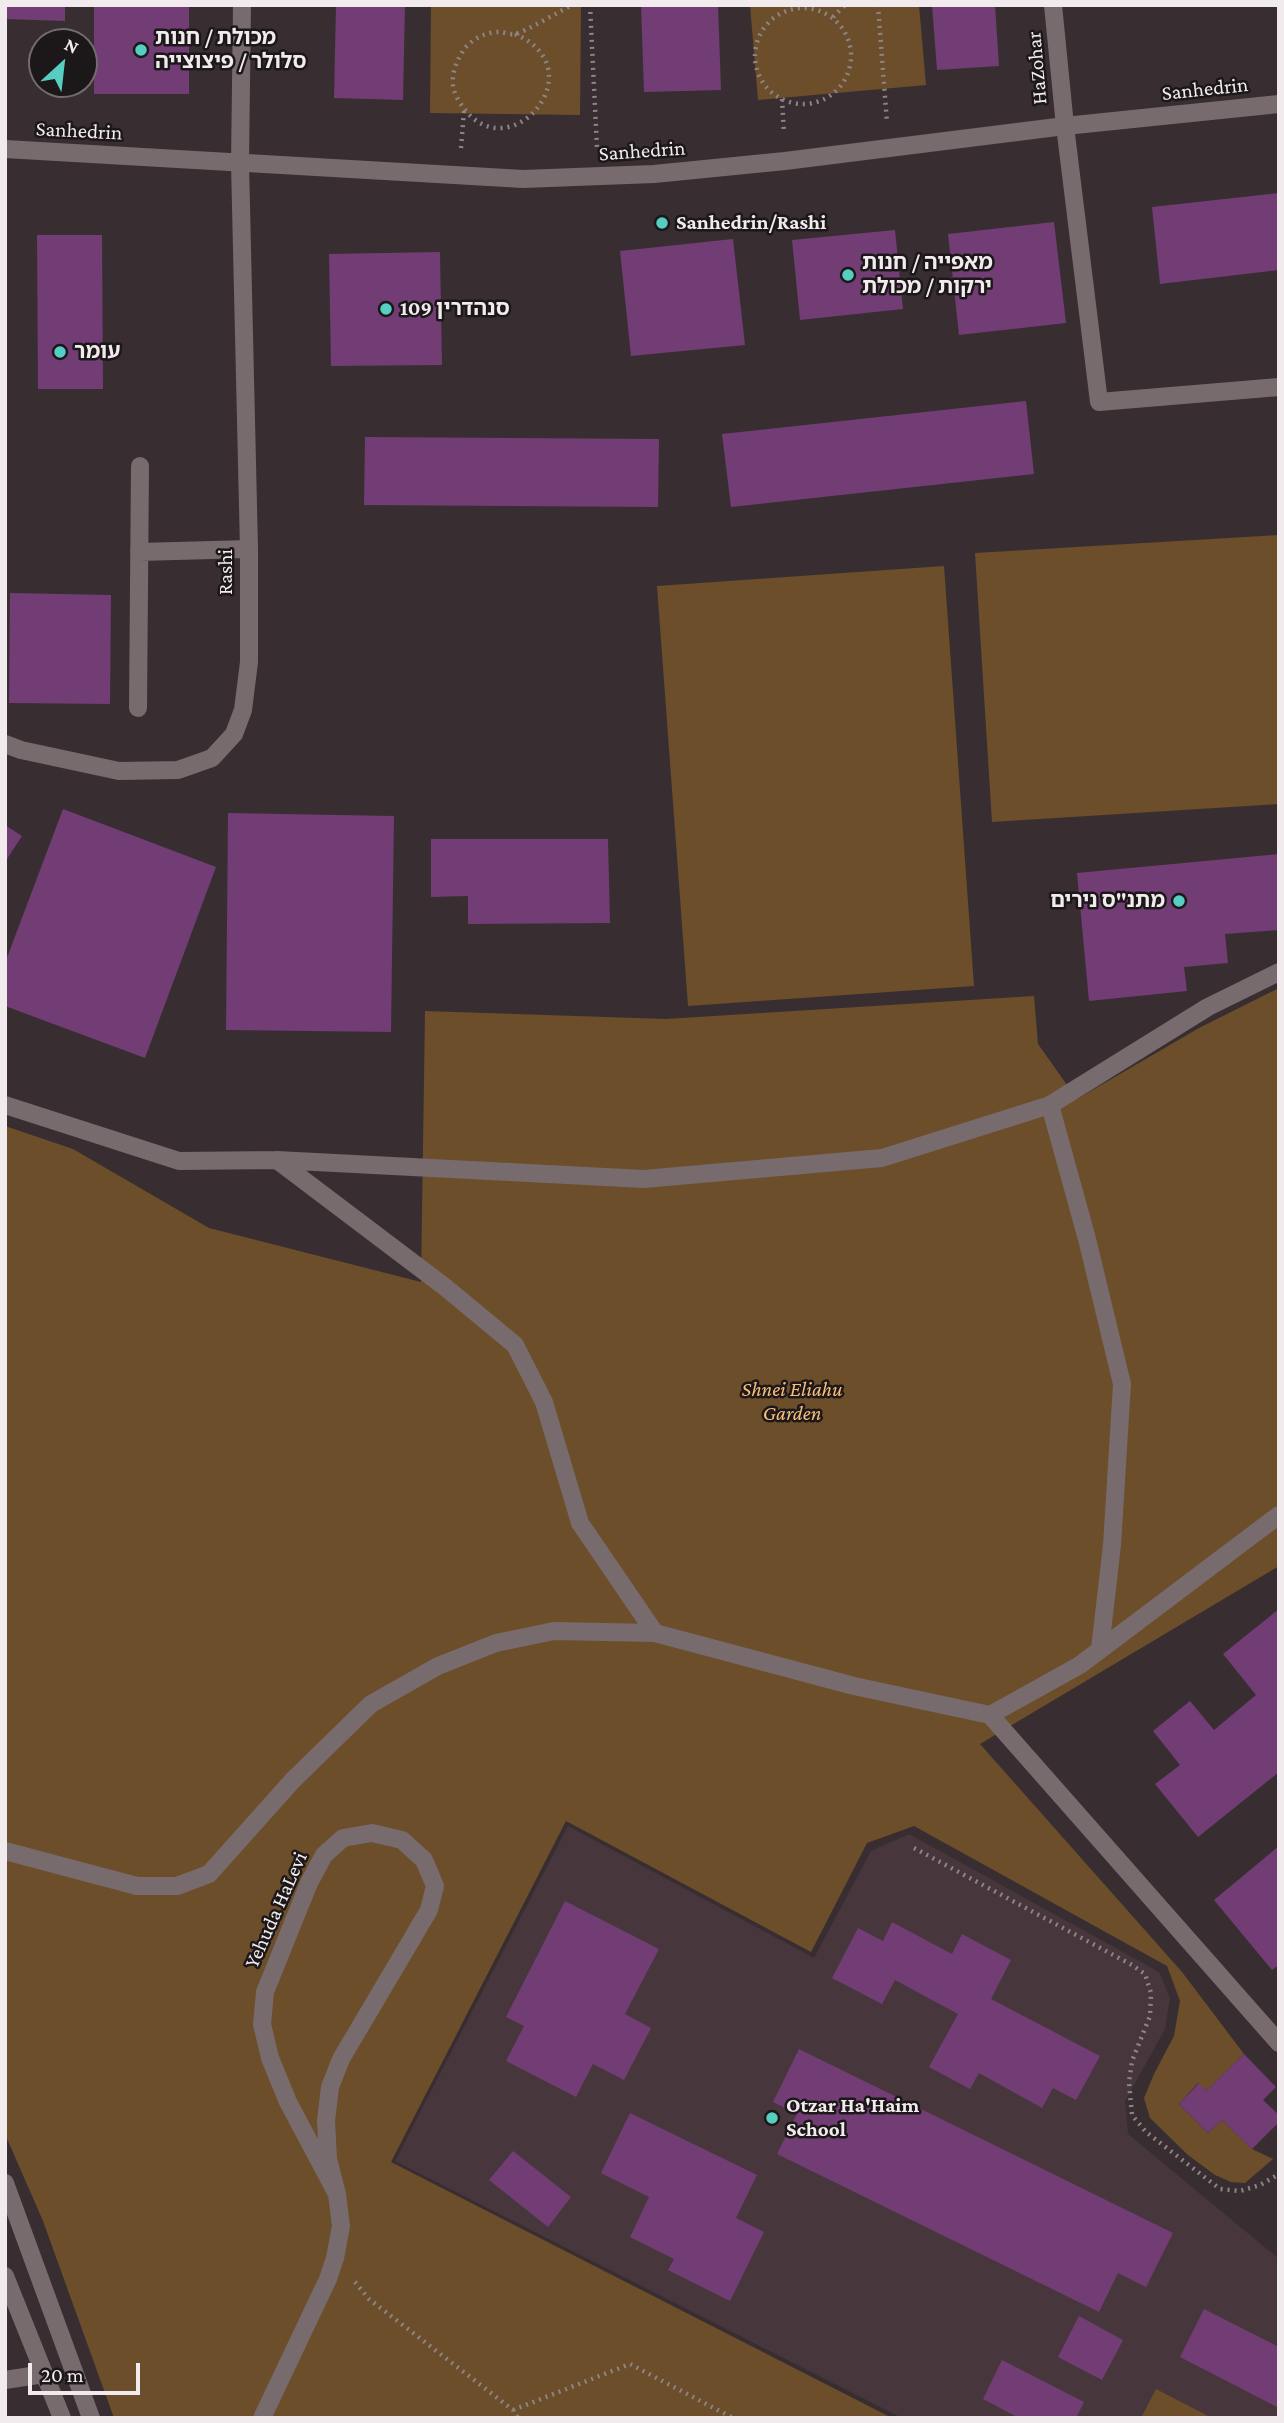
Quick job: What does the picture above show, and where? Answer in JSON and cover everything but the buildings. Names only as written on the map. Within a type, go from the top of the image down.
[{"type":"street","name":"Rashi","points":[[5,744],[20,750],[119,771],[177,769],[212,758],[234,734],[243,710],[249,662],[250,549],[240,163],[242,5]]},
{"type":"street","name":"HaZohar","points":[[1054,5],[1065,126],[1098,402],[1279,387]]},
{"type":"street","name":"Sanhedrin","points":[[5,149],[523,179],[654,174],[1279,104]]},
{"type":"street","points":[[138,708],[139,466]]},
{"type":"street","points":[[139,552],[250,549]]},
{"type":"street","points":[[9,1110],[179,1161],[277,1160],[644,1179],[882,1158],[1050,1105],[1208,1007],[1279,972]]},
{"type":"street","points":[[1050,1105],[1087,1239],[1122,1384],[1112,1545],[1100,1649]]},
{"type":"street","points":[[277,1160],[445,1287],[515,1345],[544,1402],[580,1523],[655,1633]]},
{"type":"street","points":[[990,1715],[1080,1665],[1279,1515]]},
{"type":"street","points":[[5,1851],[137,1886],[177,1886],[209,1874],[292,1780],[371,1704],[438,1666],[496,1643],[554,1632],[655,1633],[854,1686],[990,1715],[1279,2043]]},
{"type":"street","name":"Yehuda HaLevi","points":[[262,2418],[328,2279],[335,2258],[341,2226],[337,2194],[328,2159],[326,2122],[330,2087],[341,2059],[429,1910],[435,1886],[424,1860],[402,1840],[372,1833],[343,1838],[324,1855],[309,1883],[265,1992],[262,2024],[270,2058],[288,2102],[337,2194]]},
{"type":"street","points":[[5,2183],[91,2418]]},
{"type":"street","points":[[5,2276],[9,2298],[62,2418]]},
{"type":"street","points":[[5,2380],[44,2374]]},
{"type":"path","points":[[515,34],[572,5]]},
{"type":"path","points":[[590,5],[599,176]]},
{"type":"path","points":[[833,17],[845,5]]},
{"type":"path","points":[[878,5],[889,149]]},
{"type":"path","points":[[800,7],[817,9],[833,17],[845,30],[851,45],[847,78],[836,91],[815,103],[798,104],[772,93],[761,80],[755,64],[755,47],[770,20],[784,11],[800,7]]},
{"type":"path","points":[[498,32],[515,34],[536,48],[545,62],[548,78],[546,94],[538,109],[522,122],[506,127],[490,126],[477,121],[464,111],[456,97],[452,80],[455,64],[468,44],[482,35],[498,32]]},
{"type":"path","points":[[458,176],[464,111]]},
{"type":"path","points":[[914,1848],[1145,1974],[1151,1993],[1150,2016],[1132,2061],[1129,2082],[1132,2115],[1146,2132],[1220,2189],[1240,2191],[1279,2175]]},
{"type":"path","points":[[335,2258],[369,2299],[513,2410],[518,2418]]},
{"type":"path","points":[[513,2410],[630,2364],[733,2418]]},
{"type":"shaded area","name":"Otzar Ha'Haim School","points":[[568,1826],[814,1958],[871,1851],[909,1834],[1159,1972],[1170,1998],[1165,2029],[1125,2101],[1128,2134],[1279,2259],[1279,2418],[902,2418],[395,2161]]},
{"type":"green space","points":[[431,5],[581,5],[580,115],[430,113]]},
{"type":"green space","points":[[750,5],[919,5],[926,85],[758,100]]},
{"type":"green space","points":[[1279,535],[1279,804],[992,822],[975,553]]},
{"type":"green space","points":[[944,566],[974,986],[688,1006],[657,586]]},
{"type":"green space","name":"Shnei Eliahu Garden","points":[[1279,988],[1279,1566],[980,1744],[1182,1972],[1244,2054],[1206,2091],[1198,2083],[1179,2104],[1208,2133],[1222,2120],[1252,2149],[1273,2159],[1245,2183],[1231,2182],[1215,2175],[1188,2155],[1150,2118],[1144,2098],[1174,2036],[1180,2001],[1167,1966],[914,1826],[867,1843],[811,1952],[566,1821],[391,2162],[892,2418],[114,2418],[43,2221],[5,2134],[5,1126],[73,1149],[209,1228],[421,1282],[425,1011],[666,1019],[1034,996],[1038,1044],[1077,1099],[1199,1028]]},
{"type":"green space","points":[[1156,2389],[1212,2418],[1141,2418]]},
{"type":"place","name":"מכולת / חנות סלולר / פיצוצייה","points":[[141,50]]},
{"type":"place","name":"Sanhedrin/Rashi","points":[[662,223]]},
{"type":"place","name":"מאפייה / חנות ירקות / מכולת","points":[[848,275]]},
{"type":"place","name":"סנהדרין 109","points":[[386,309]]},
{"type":"place","name":"עומר","points":[[60,352]]},
{"type":"place","name":"מתנ\"ס נירים","points":[[1179,901]]},
{"type":"place","name":"Otzar Ha'Haim School","points":[[772,2118]]}]
